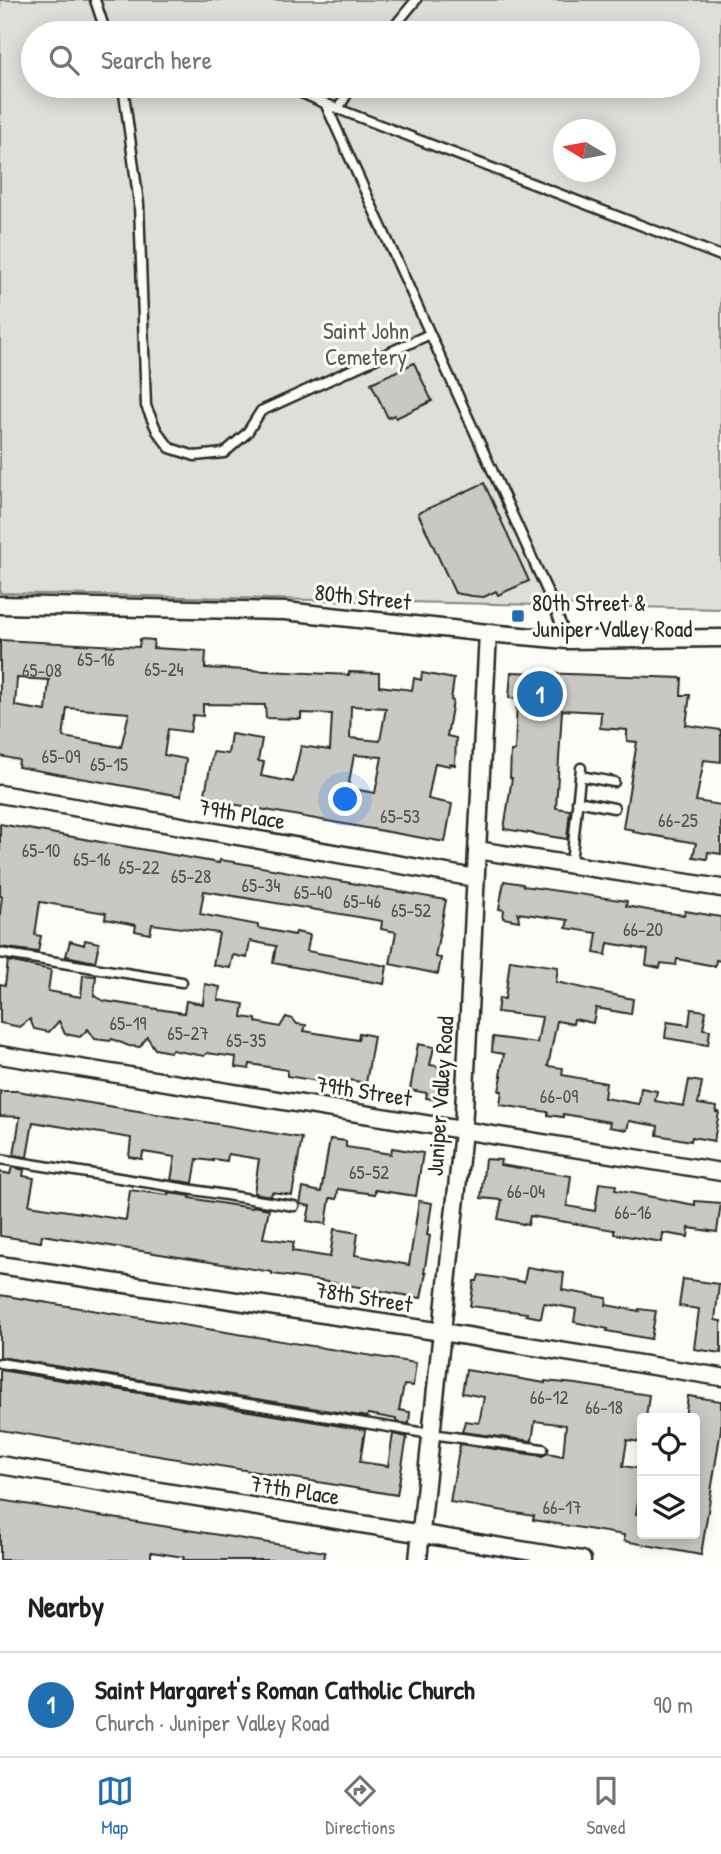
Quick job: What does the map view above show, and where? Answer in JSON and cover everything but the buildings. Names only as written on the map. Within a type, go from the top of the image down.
[{"type":"street","name":"80th Street","points":[[0,605],[285,611],[566,640],[721,638]]},
{"type":"street","name":"Juniper Valley Road","points":[[418,1560],[463,1131],[488,633]]},
{"type":"street","name":"79th Place","points":[[0,794],[475,878]]},
{"type":"street","points":[[477,849],[721,888]]},
{"type":"street","name":"79th Street","points":[[0,1055],[721,1172]]},
{"type":"street","name":"78th Street","points":[[0,1265],[721,1377]]},
{"type":"street","name":"77th Place","points":[[0,1465],[582,1560]]},
{"type":"lane","points":[[95,0],[102,21]]},
{"type":"lane","points":[[399,21],[416,0]]},
{"type":"lane","points":[[125,98],[139,204],[146,406],[157,432],[170,448],[195,456],[224,453],[247,433],[261,411],[430,334]]},
{"type":"lane","points":[[314,98],[721,256]]},
{"type":"lane","points":[[338,109],[345,98]]},
{"type":"lane","points":[[325,103],[555,610],[566,640]]},
{"type":"lane","points":[[570,864],[581,772],[614,782]]},
{"type":"lane","points":[[577,801],[614,808]]},
{"type":"lane","points":[[0,953],[182,982]]},
{"type":"lane","points":[[0,1159],[294,1206]]},
{"type":"lane","points":[[0,1363],[431,1434],[543,1449]]},
{"type":"green space","name":"Saint John Cemetery","points":[[0,0],[721,0],[721,609],[0,593]]},
{"type":"place","name":"80th Street & Juniper Valley Road","points":[[518,616]]},
{"type":"place","name":"Saint Margaret's Roman Catholic Church","points":[[540,694]]}]
